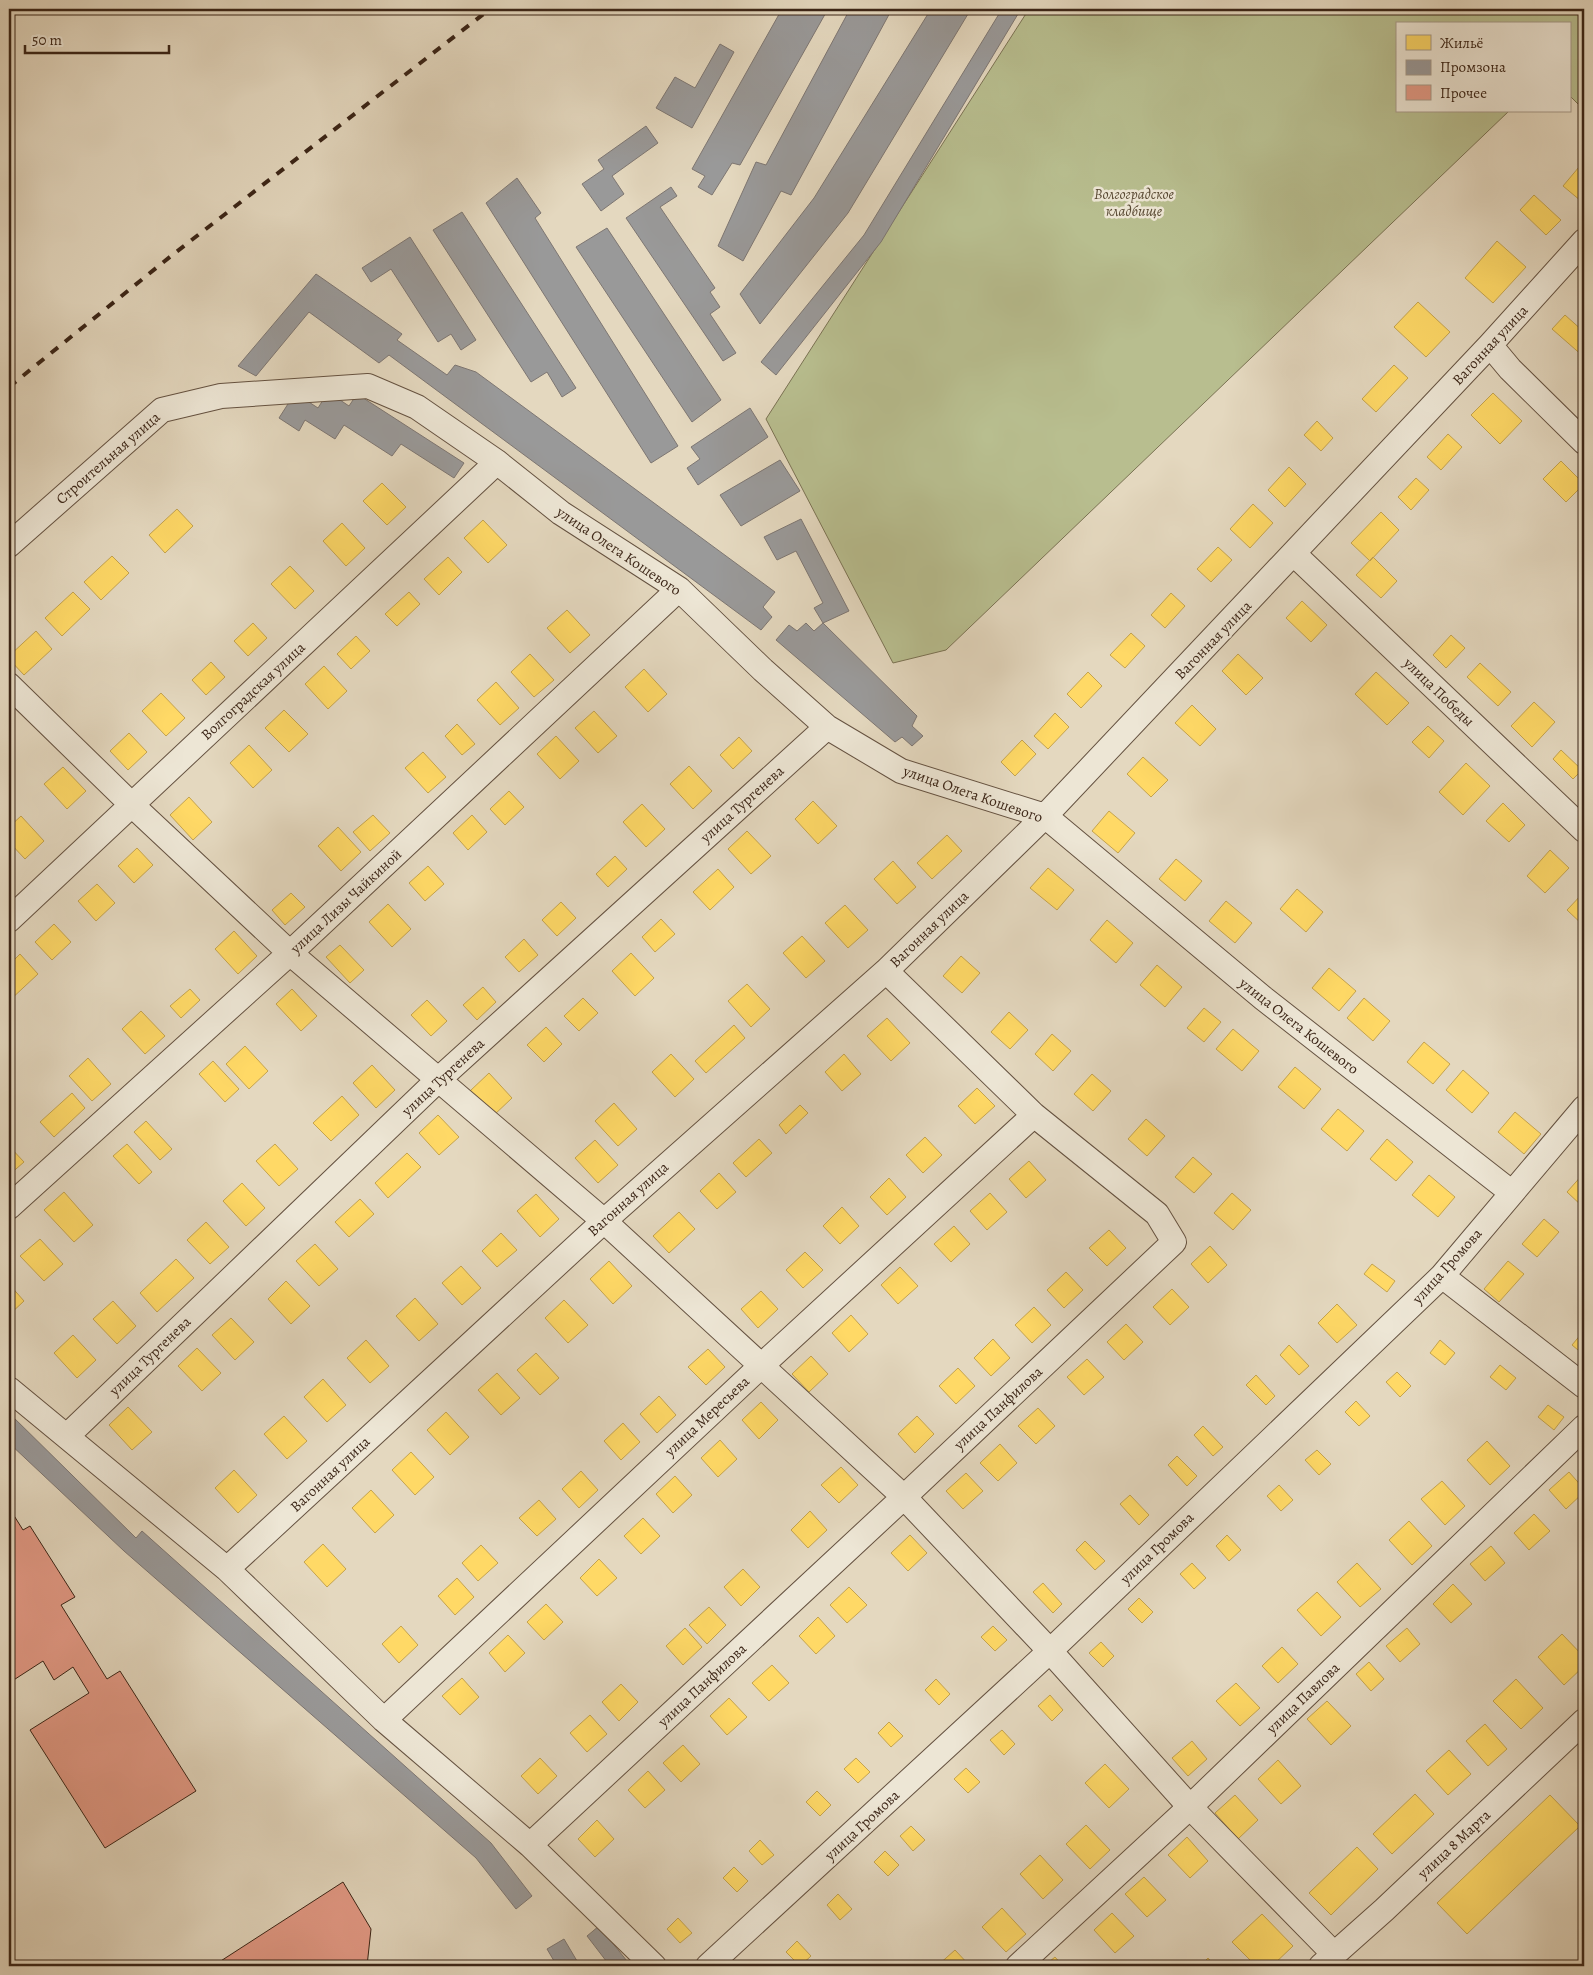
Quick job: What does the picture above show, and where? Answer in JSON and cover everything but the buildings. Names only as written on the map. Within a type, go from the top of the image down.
[{"type":"street","name":"Вагонная улица","points":[[227,1569],[604,1221],[886,970],[1045,816],[1490,345],[1584,241]]},
{"type":"street","points":[[1490,345],[1510,369],[1584,442]]},
{"type":"street","name":"улица Олега Кошевого","points":[[221,396],[368,386],[417,407],[497,462],[561,514],[679,588],[763,670],[827,727],[901,771],[1045,816],[1263,998],[1511,1192]]},
{"type":"street","name":"Строительная улица","points":[[9,545],[162,410],[221,396]]},
{"type":"street","name":"Волгоградская улица","points":[[9,920],[497,462]]},
{"type":"street","name":"улица Победы","points":[[1294,554],[1584,830]]},
{"type":"street","name":"улица Лизы Чайкиной","points":[[9,1207],[290,953],[679,588]]},
{"type":"street","points":[[9,685],[132,805],[290,953],[440,1079],[604,1221],[904,1497],[1050,1651],[1328,1960]]},
{"type":"street","name":"улица Тургенева","points":[[67,1436],[440,1079],[827,727]]},
{"type":"street","name":"улица Панфилова","points":[[530,1845],[904,1497],[1174,1242],[1157,1214],[1034,1114],[886,970]]},
{"type":"street","name":"улица Громова","points":[[708,1966],[1050,1651],[1442,1276],[1511,1192],[1584,1108]]},
{"type":"street","name":"улица Мересьева","points":[[384,1720],[761,1366],[1034,1114]]},
{"type":"street","points":[[1442,1276],[1584,1386]]},
{"type":"street","points":[[9,1389],[227,1569],[384,1720],[530,1845],[654,1966]]},
{"type":"street","name":"улица Павлова","points":[[1018,1966],[1190,1807],[1584,1427]]},
{"type":"street","name":"улица 8 Марта","points":[[1328,1960],[1384,1910],[1584,1721]]},
{"type":"green space","name":"Волгоградское кладбище","points":[[1029,9],[1584,9],[1584,110],[1570,96],[1570,22],[1396,22],[1396,112],[1508,112],[946,650],[893,663],[766,419]]},
{"type":"railway","points":[[9,387],[171,256],[490,9]]}]
